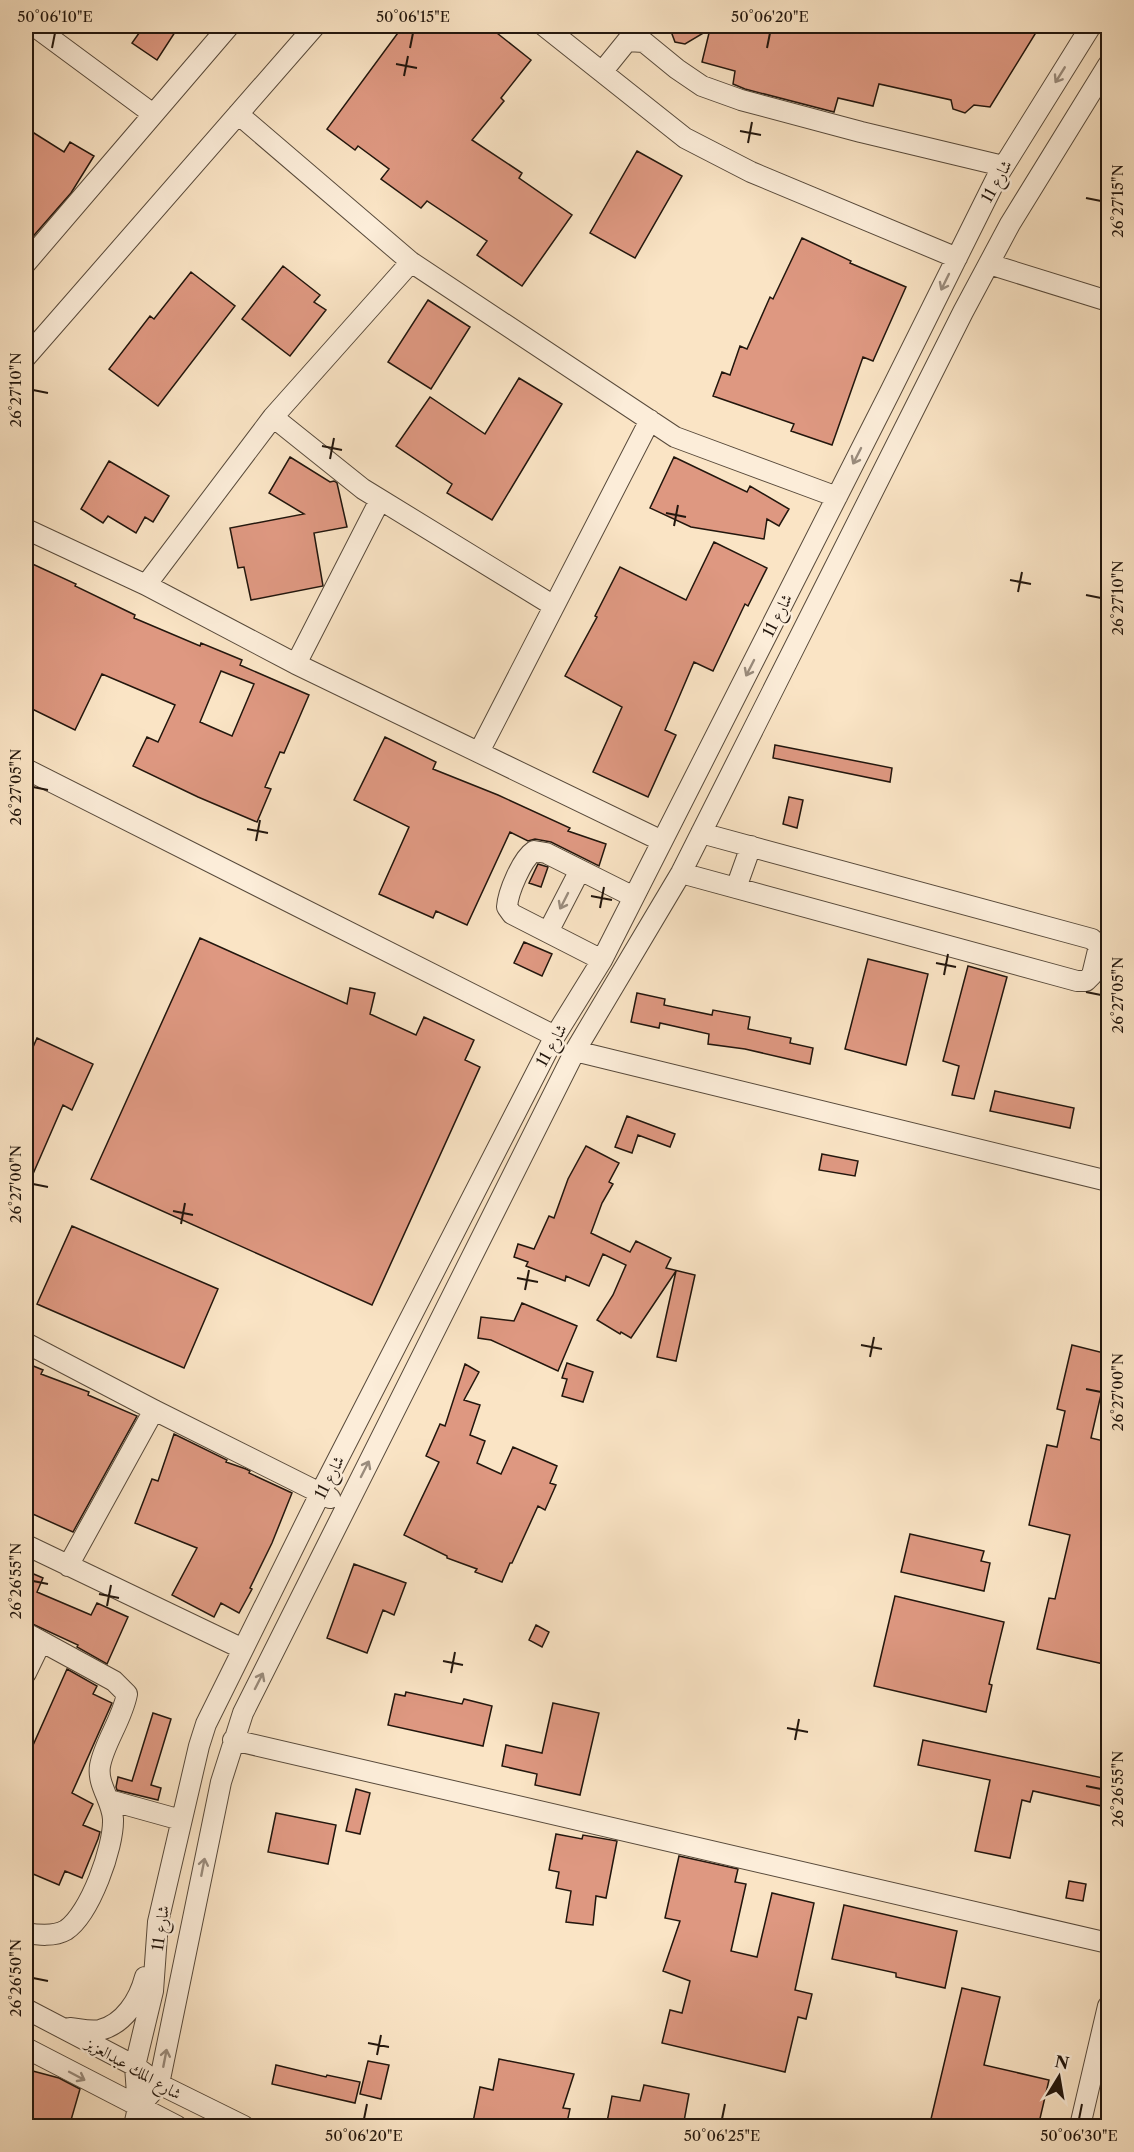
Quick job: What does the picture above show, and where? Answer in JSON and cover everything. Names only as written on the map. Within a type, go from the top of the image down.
[{"type":"street","points":[[34,26],[153,114]]},
{"type":"street","points":[[26,263],[229,26]]},
{"type":"street","points":[[26,357],[315,26]]},
{"type":"street","points":[[544,26],[685,138],[751,172],[957,258]]},
{"type":"street","name":"شارع 11","points":[[136,2117],[135,2066],[153,1991],[158,1922],[206,1724],[321,1492],[555,1036],[602,960],[1004,166],[1091,26]]},
{"type":"street","points":[[602,72],[627,41],[644,42],[702,86],[741,100],[861,132],[1004,166]]},
{"type":"street","name":"شارع 11","points":[[136,2117],[159,2084],[220,1782],[243,1713],[575,1051],[681,873],[702,833],[957,323],[1010,224],[1108,65]]},
{"type":"street","points":[[238,114],[411,262],[675,437],[837,497]]},
{"type":"street","points":[[146,585],[273,417],[411,262]]},
{"type":"street","points":[[990,264],[1108,301]]},
{"type":"street","points":[[273,417],[363,489],[554,606]]},
{"type":"street","points":[[479,752],[650,420]]},
{"type":"street","points":[[296,664],[380,500]]},
{"type":"street","points":[[26,529],[146,585],[296,664],[662,841]]},
{"type":"street","points":[[26,769],[555,1036]]},
{"type":"street","points":[[681,873],[1077,981],[1086,981],[1092,975],[1099,946],[1092,939],[702,833]]},
{"type":"street","points":[[736,888],[751,846]]},
{"type":"street","points":[[602,960],[512,914],[507,907],[507,898],[528,856],[534,851],[546,853],[634,897]]},
{"type":"street","points":[[548,932],[580,870]]},
{"type":"street","points":[[575,1051],[1108,1181]]},
{"type":"street","points":[[26,1343],[346,1506]]},
{"type":"street","points":[[68,1566],[154,1410]]},
{"type":"street","points":[[26,1545],[243,1649]]},
{"type":"street","points":[[26,1673],[33,1637],[114,1681],[127,1694],[124,1710],[100,1765],[99,1778],[109,1800],[113,1819],[111,1838],[100,1876],[81,1914],[65,1930],[42,1935],[26,1933]]},
{"type":"street","points":[[233,1740],[1108,1943]]},
{"type":"street","points":[[109,1800],[181,1820]]},
{"type":"street","points":[[60,2027],[90,2031],[102,2029],[126,2014],[137,2000],[143,1984],[158,1922]]},
{"type":"street","points":[[1080,2127],[1108,2006]]},
{"type":"street","name":"شارع الملك عبدالعزيز","points":[[26,2009],[135,2066],[159,2084],[244,2127]]},
{"type":"street","name":"شارع الملك عبدالعزيز","points":[[26,2048],[136,2117],[177,2127]]},
{"type":"building","points":[[144,26],[179,26],[157,60],[132,43]]},
{"type":"building","points":[[403,26],[488,26],[531,60],[501,98],[504,101],[472,140],[522,173],[519,178],[572,215],[522,286],[477,255],[487,241],[427,201],[421,208],[381,179],[389,169],[358,146],[355,150],[327,129]]},
{"type":"building","points":[[669,26],[1040,26],[990,107],[974,105],[965,113],[953,109],[951,100],[879,84],[873,106],[838,98],[834,112],[745,89],[733,84],[735,71],[702,62],[710,29],[685,44],[675,42]]},
{"type":"building","points":[[26,128],[64,152],[70,142],[94,156],[71,193],[29,241],[26,239],[26,204],[31,196],[26,193]]},
{"type":"building","points":[[637,151],[682,176],[635,258],[590,233]]},
{"type":"building","points":[[802,238],[851,261],[850,263],[906,287],[873,361],[863,357],[832,445],[791,431],[794,424],[713,396],[722,372],[730,375],[740,346],[747,349],[770,297],[773,299]]},
{"type":"building","points":[[283,266],[320,295],[314,302],[326,310],[290,356],[242,319]]},
{"type":"building","points":[[191,272],[235,306],[158,406],[109,369],[150,316],[154,319]]},
{"type":"building","points":[[428,300],[470,327],[431,389],[388,362]]},
{"type":"building","points":[[519,378],[562,404],[492,520],[447,493],[452,484],[396,446],[430,397],[485,434]]},
{"type":"building","points":[[290,457],[330,482],[337,483],[347,527],[314,533],[323,586],[251,600],[244,567],[238,568],[230,528],[304,514],[269,493]]},
{"type":"building","points":[[674,457],[747,492],[750,486],[789,509],[779,526],[767,519],[764,539],[691,527],[650,508]]},
{"type":"building","points":[[109,461],[169,496],[153,522],[145,517],[136,533],[108,516],[103,523],[81,509]]},
{"type":"building","points":[[714,542],[767,568],[748,606],[745,604],[713,671],[694,662],[665,730],[676,735],[648,797],[593,772],[622,707],[565,676],[597,617],[595,616],[620,567],[686,600]]},
{"type":"building","points":[[26,561],[135,615],[134,618],[200,646],[201,643],[242,660],[240,665],[309,695],[284,753],[280,752],[265,787],[271,789],[257,822],[133,766],[147,737],[158,742],[175,705],[102,674],[75,730],[26,706]],"holes":[[[221,671],[254,684],[232,736],[200,722]]]},
{"type":"building","points":[[385,737],[436,762],[433,769],[498,795],[570,828],[568,831],[606,844],[599,866],[551,842],[535,839],[528,841],[510,832],[467,925],[436,911],[433,918],[379,894],[409,827],[354,800]]},
{"type":"building","points":[[775,745],[892,768],[890,782],[773,758]]},
{"type":"building","points":[[789,797],[803,800],[797,828],[783,824]]},
{"type":"building","points":[[538,864],[548,867],[541,887],[529,883]]},
{"type":"building","points":[[200,938],[347,1004],[350,988],[375,993],[370,1014],[416,1035],[424,1017],[474,1040],[465,1060],[480,1067],[372,1305],[91,1179]]},
{"type":"building","points":[[524,942],[552,954],[542,976],[514,963]]},
{"type":"building","points":[[868,959],[928,974],[906,1065],[845,1049]]},
{"type":"building","points":[[968,966],[1007,977],[974,1099],[952,1095],[959,1066],[943,1061]]},
{"type":"building","points":[[637,993],[665,999],[664,1005],[712,1015],[713,1010],[750,1017],[748,1029],[791,1038],[790,1043],[813,1048],[810,1064],[745,1049],[708,1044],[709,1034],[660,1023],[659,1028],[631,1022]]},
{"type":"building","points":[[37,1038],[93,1064],[72,1110],[63,1105],[26,1190],[26,1063]]},
{"type":"building","points":[[995,1091],[1074,1108],[1070,1128],[990,1111]]},
{"type":"building","points":[[627,1116],[675,1134],[670,1147],[638,1135],[632,1153],[615,1147]]},
{"type":"building","points":[[586,1146],[619,1163],[609,1182],[613,1184],[602,1203],[591,1233],[630,1252],[636,1241],[671,1258],[666,1268],[695,1275],[676,1361],[657,1357],[676,1271],[631,1338],[597,1320],[613,1295],[626,1265],[603,1254],[589,1286],[566,1276],[565,1281],[526,1266],[528,1262],[514,1257],[518,1244],[534,1249],[549,1216],[554,1218],[568,1179]]},
{"type":"building","points":[[822,1154],[858,1161],[855,1176],[819,1170]]},
{"type":"building","points":[[72,1226],[218,1289],[184,1368],[37,1304]]},
{"type":"building","points":[[522,1303],[577,1326],[558,1371],[491,1340],[478,1338],[481,1317],[514,1321]]},
{"type":"building","points":[[1072,1345],[1108,1354],[1108,1364],[1091,1438],[1108,1442],[1108,1665],[1037,1649],[1049,1598],[1055,1599],[1070,1535],[1029,1525],[1047,1445],[1057,1447],[1065,1411],[1057,1409]]},
{"type":"building","points":[[26,1363],[43,1370],[41,1374],[89,1392],[88,1395],[137,1416],[73,1532],[26,1511]]},
{"type":"building","points":[[567,1363],[593,1372],[583,1402],[562,1396],[567,1379],[562,1378]]},
{"type":"building","points":[[465,1364],[479,1372],[464,1400],[480,1405],[470,1435],[485,1441],[477,1463],[501,1474],[513,1447],[557,1466],[550,1483],[556,1485],[545,1510],[538,1506],[502,1582],[475,1572],[477,1569],[447,1558],[404,1535],[439,1462],[426,1456],[440,1424],[445,1426]]},
{"type":"building","points":[[174,1434],[292,1493],[272,1543],[250,1588],[252,1589],[239,1613],[221,1603],[214,1617],[172,1595],[197,1548],[135,1523],[152,1479],[158,1481]]},
{"type":"building","points":[[910,1534],[984,1551],[981,1561],[990,1563],[984,1591],[901,1572]]},
{"type":"building","points":[[354,1564],[406,1583],[394,1615],[383,1610],[367,1653],[327,1638]]},
{"type":"building","points":[[29,1572],[43,1578],[37,1592],[91,1615],[97,1603],[128,1617],[107,1664],[77,1647],[78,1645],[26,1621],[26,1581]]},
{"type":"building","points":[[895,1596],[1004,1622],[989,1684],[992,1685],[986,1712],[874,1686]]},
{"type":"building","points":[[536,1625],[549,1632],[542,1647],[529,1640]]},
{"type":"building","points":[[67,1669],[97,1686],[93,1694],[112,1703],[72,1793],[93,1804],[83,1825],[100,1832],[98,1839],[82,1878],[65,1871],[59,1885],[26,1871],[26,1761]]},
{"type":"building","points":[[406,1692],[462,1704],[464,1699],[492,1706],[483,1746],[388,1725],[395,1694],[405,1696]]},
{"type":"building","points":[[553,1703],[599,1713],[580,1795],[535,1785],[537,1774],[502,1766],[506,1745],[542,1753]]},
{"type":"building","points":[[153,1713],[171,1719],[151,1785],[161,1788],[158,1800],[117,1790],[116,1787],[118,1777],[132,1781]]},
{"type":"building","points":[[923,1740],[1108,1779],[1106,1807],[1033,1791],[1030,1802],[1022,1800],[1010,1858],[975,1851],[990,1780],[918,1765]]},
{"type":"building","points":[[356,1789],[370,1793],[360,1834],[346,1831]]},
{"type":"building","points":[[276,1813],[336,1825],[328,1864],[268,1852]]},
{"type":"building","points":[[556,1834],[582,1839],[583,1835],[617,1841],[606,1898],[596,1896],[593,1925],[566,1922],[571,1891],[556,1888],[559,1872],[549,1870]]},
{"type":"building","points":[[679,1856],[738,1869],[735,1882],[746,1884],[731,1951],[757,1957],[772,1893],[814,1903],[795,1990],[812,1994],[806,2019],[798,2017],[785,2072],[662,2043],[670,2010],[682,2013],[690,1981],[663,1971],[680,1921],[665,1918]]},
{"type":"building","points":[[1069,1881],[1086,1884],[1083,1901],[1066,1898]]},
{"type":"building","points":[[844,1905],[957,1931],[945,1988],[896,1977],[896,1973],[832,1959]]},
{"type":"building","points":[[962,1988],[1000,1997],[984,2065],[1049,2080],[1038,2127],[964,2127],[931,2119]]},
{"type":"building","points":[[499,2059],[574,2074],[563,2108],[570,2109],[566,2127],[472,2127],[480,2087],[493,2090]]},
{"type":"building","points":[[368,2061],[389,2065],[381,2099],[360,2094]]},
{"type":"building","points":[[276,2065],[326,2077],[327,2075],[360,2082],[355,2103],[272,2084]]},
{"type":"building","points":[[29,2070],[59,2078],[80,2089],[69,2127],[26,2127],[26,2085]]},
{"type":"building","points":[[644,2085],[689,2094],[683,2127],[606,2127],[612,2096],[640,2101]]}]
